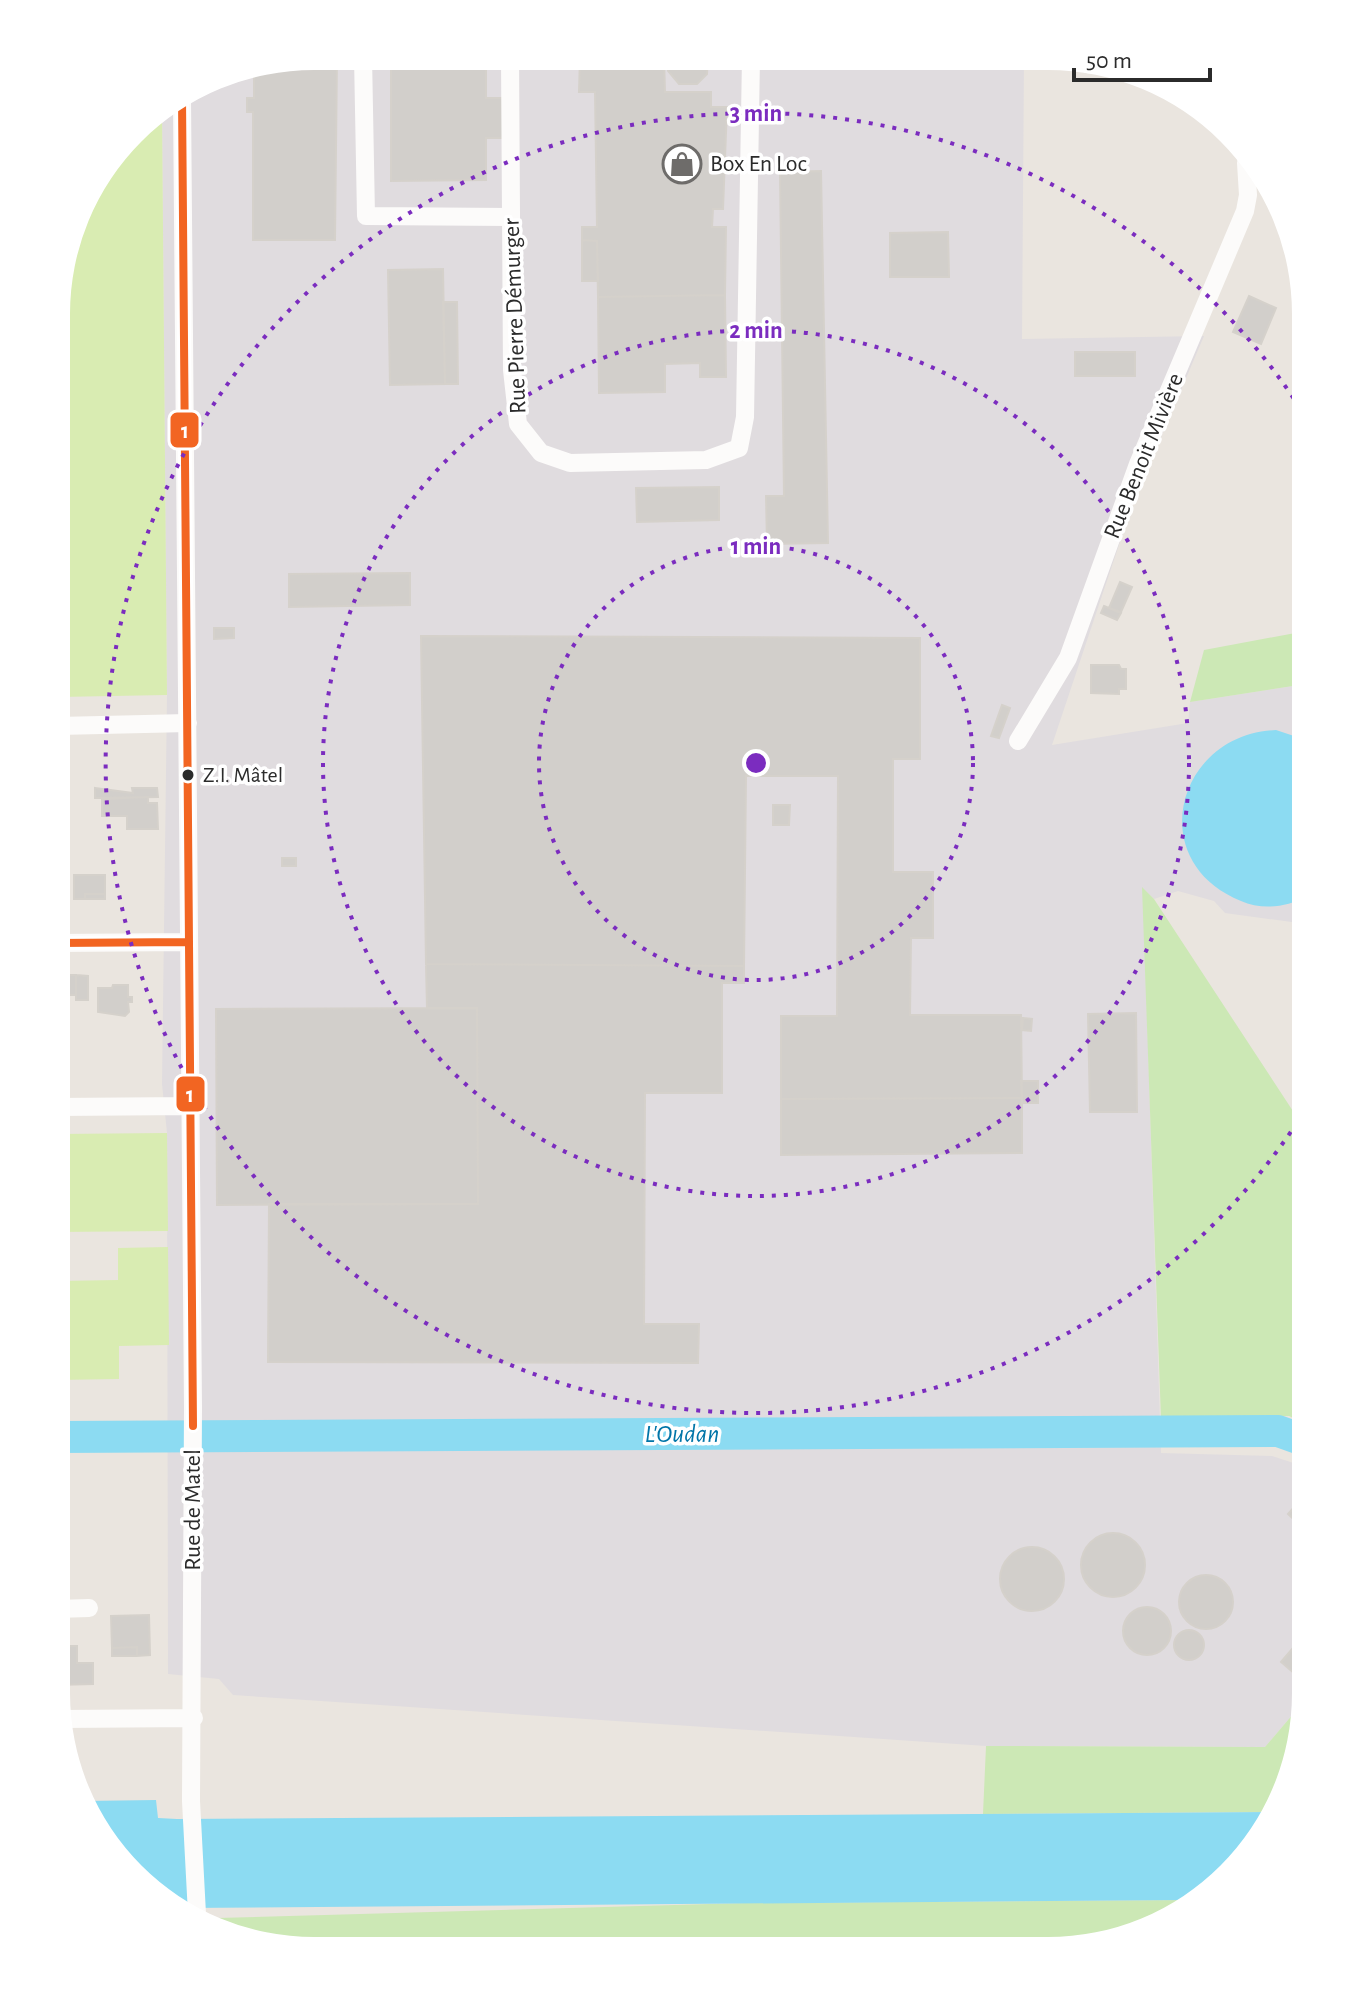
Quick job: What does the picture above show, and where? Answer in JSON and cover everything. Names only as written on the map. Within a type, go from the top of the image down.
[{"type":"street","points":[[363,70],[366,216],[510,217]]},
{"type":"street","name":"Rue Pierre Démurger","points":[[510,70],[512,370],[518,424],[541,453],[570,463],[706,460],[739,448],[745,417],[751,70]]},
{"type":"street","name":"Rue de Matel","points":[[182,110],[193,1426],[194,1718],[191,1801],[197,1906]]},
{"type":"street","name":"Rue Benoit Mivière","points":[[1018,741],[1068,658],[1138,464],[1245,211],[1247,174]]},
{"type":"street","points":[[70,726],[188,723]]},
{"type":"street","points":[[70,943],[187,942]]},
{"type":"street","points":[[70,1107],[190,1106]]},
{"type":"street","points":[[70,1609],[89,1608]]},
{"type":"street","points":[[72,1719],[194,1718]]},
{"type":"shaded area","points":[[314,70],[1024,70],[1022,339],[1204,336],[1133,503],[1052,745],[1188,723],[1190,702],[1292,686],[1292,922],[1225,913],[1214,901],[1178,891],[1154,899],[1143,889],[1161,1453],[1272,1456],[1291,1462],[1291,1709],[1290,1718],[1265,1747],[986,1746],[233,1695],[219,1679],[168,1674],[167,1133],[162,1084],[167,695],[162,124],[166,121],[206,95],[236,83],[282,72]]},
{"type":"green space","points":[[162,124],[167,695],[70,697],[72,282],[83,236],[103,192],[131,153]]},
{"type":"green space","points":[[1292,634],[1292,686],[1190,702],[1204,650]]},
{"type":"green space","points":[[1142,887],[1154,899],[1291,1109],[1291,1417],[1161,1419]]},
{"type":"green space","points":[[167,1133],[168,1231],[70,1232],[70,1134]]},
{"type":"green space","points":[[168,1247],[169,1345],[119,1346],[119,1379],[70,1380],[70,1281],[118,1280],[118,1248]]},
{"type":"green space","points":[[1290,1718],[1279,1771],[1260,1812],[983,1814],[986,1746],[1265,1747]]},
{"type":"green space","points":[[1176,1900],[1126,1924],[1095,1932],[1048,1937],[314,1937],[251,1929],[221,1918],[745,1903]]},
{"type":"water","points":[[1276,730],[1292,735],[1291,903],[1265,907],[1249,904],[1210,883],[1191,858],[1183,831],[1184,802],[1195,776],[1215,753],[1242,737]]},
{"type":"water","points":[[156,1800],[158,1818],[177,1819],[1260,1812],[1220,1865],[1176,1900],[200,1908],[166,1886],[142,1865],[121,1841],[96,1801]]},
{"type":"building","points":[[337,70],[335,240],[253,240],[253,112],[247,112],[247,98],[254,98],[254,77],[282,72]]},
{"type":"building","points":[[391,70],[486,70],[486,98],[503,98],[503,138],[486,138],[486,180],[391,181]]},
{"type":"building","points":[[580,70],[664,70],[665,92],[711,92],[711,107],[727,107],[723,209],[713,209],[712,227],[726,227],[725,295],[598,297],[597,241],[582,240],[582,227],[597,227],[595,92],[579,92]]},
{"type":"building","points":[[707,70],[697,84],[679,84],[668,71]]},
{"type":"building","points":[[821,171],[828,543],[767,544],[766,496],[784,496],[780,172]]},
{"type":"building","points":[[948,232],[949,277],[890,277],[890,233]]},
{"type":"building","points":[[582,240],[597,241],[598,281],[582,281]]},
{"type":"building","points":[[443,269],[445,384],[390,385],[388,270]]},
{"type":"building","points":[[725,295],[726,377],[700,377],[700,363],[665,364],[665,392],[599,393],[598,297]]},
{"type":"building","points":[[1249,296],[1276,308],[1261,344],[1233,332]]},
{"type":"building","points":[[443,302],[457,302],[458,384],[445,384]]},
{"type":"building","points":[[1075,352],[1135,352],[1135,376],[1075,376]]},
{"type":"building","points":[[719,487],[719,520],[637,522],[636,488]]},
{"type":"building","points":[[410,573],[410,605],[289,607],[289,574]]},
{"type":"building","points":[[1120,582],[1132,587],[1121,612],[1109,608]]},
{"type":"building","points":[[1104,606],[1121,613],[1117,620],[1101,613]]},
{"type":"building","points":[[214,628],[234,628],[234,638],[214,639]]},
{"type":"building","points":[[421,636],[920,638],[920,759],[893,759],[893,872],[933,872],[933,938],[911,938],[910,1015],[1021,1015],[1022,1098],[781,1099],[781,1016],[837,1016],[838,776],[746,776],[744,966],[426,964]]},
{"type":"building","points":[[1091,665],[1119,665],[1121,669],[1126,669],[1126,689],[1119,689],[1119,694],[1091,693]]},
{"type":"building","points":[[1002,705],[1010,708],[999,738],[991,736]]},
{"type":"building","points":[[95,788],[133,793],[132,788],[157,788],[158,797],[95,798]]},
{"type":"building","points":[[148,797],[148,803],[157,803],[158,829],[127,829],[127,816],[102,816],[102,799]]},
{"type":"building","points":[[773,805],[790,805],[789,825],[773,825]]},
{"type":"building","points":[[282,858],[296,858],[296,866],[282,866]]},
{"type":"building","points":[[74,875],[105,875],[105,894],[85,894],[85,899],[74,899]]},
{"type":"building","points":[[85,894],[105,894],[105,899],[85,899]]},
{"type":"building","points":[[426,964],[744,966],[744,983],[722,983],[722,1093],[645,1093],[644,1324],[699,1324],[698,1363],[268,1362],[269,1204],[478,1204],[477,1008],[427,1008]]},
{"type":"building","points":[[70,975],[76,975],[76,995],[70,995]]},
{"type":"building","points":[[76,975],[88,976],[88,1000],[76,1000]]},
{"type":"building","points":[[113,985],[128,985],[128,997],[132,997],[132,1002],[128,1002],[129,1012],[125,1016],[98,1012],[98,988],[112,988]]},
{"type":"building","points":[[477,1008],[478,1204],[217,1205],[216,1009]]},
{"type":"building","points":[[1136,1013],[1137,1112],[1090,1112],[1088,1014]]},
{"type":"building","points":[[1023,1018],[1032,1019],[1031,1031],[1022,1030]]},
{"type":"building","points":[[1021,1081],[1038,1081],[1038,1103],[1022,1103]]},
{"type":"building","points":[[1022,1098],[1022,1153],[781,1155],[781,1099]]},
{"type":"building","points":[[1107,1533],[1119,1533],[1136,1542],[1143,1553],[1143,1577],[1136,1588],[1119,1597],[1107,1597],[1095,1592],[1086,1583],[1081,1571],[1081,1559],[1086,1547],[1095,1538]]},
{"type":"building","points":[[1026,1547],[1038,1547],[1055,1556],[1062,1567],[1062,1591],[1055,1602],[1038,1611],[1026,1611],[1014,1606],[1005,1597],[1000,1585],[1000,1573],[1005,1561],[1014,1552]]},
{"type":"building","points":[[1206,1575],[1225,1583],[1233,1602],[1225,1621],[1206,1629],[1187,1621],[1179,1602],[1187,1583]]},
{"type":"building","points":[[1147,1607],[1164,1614],[1171,1631],[1164,1648],[1147,1655],[1130,1648],[1123,1631],[1130,1614]]},
{"type":"building","points":[[149,1615],[150,1655],[137,1656],[137,1647],[112,1648],[111,1616]]},
{"type":"building","points":[[1189,1630],[1195,1631],[1203,1639],[1203,1651],[1195,1659],[1189,1660],[1183,1659],[1175,1651],[1174,1645],[1175,1639],[1183,1631]]},
{"type":"building","points":[[70,1646],[77,1646],[77,1663],[93,1663],[93,1684],[70,1685]]},
{"type":"building","points":[[137,1647],[137,1656],[112,1656],[112,1648]]},
{"type":"building","points":[[1291,1650],[1291,1671],[1281,1662]]},
{"type":"waterway","name":"L'Oudan","points":[[70,1437],[1278,1431],[1291,1436]]},
{"type":"transit line","name":"1","points":[[182,110],[193,1426]]},
{"type":"transit line","name":"1","points":[[70,943],[187,942]]},
{"type":"place","name":"Box En Loc","points":[[682,164]]},
{"type":"place","name":"Z.I. Mâtel","points":[[188,775]]}]
